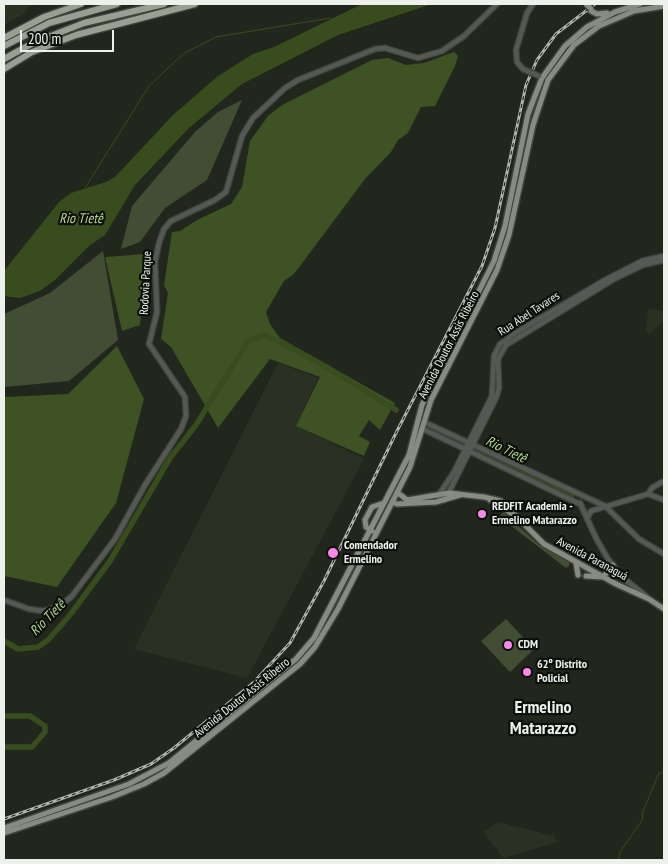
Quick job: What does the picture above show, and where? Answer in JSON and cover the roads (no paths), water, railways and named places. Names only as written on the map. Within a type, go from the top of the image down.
[{"type":"highway","points":[[4,38],[44,17],[81,4]]},
{"type":"highway","points":[[4,46],[49,23],[117,4]]},
{"type":"highway","points":[[4,59],[33,43],[84,23],[164,4]]},
{"type":"highway","points":[[4,69],[32,52],[76,35],[195,4]]},
{"type":"main road","points":[[586,4],[598,24]]},
{"type":"main road","name":"Avenida Doutor Assis Ribeiro","points":[[4,828],[130,787],[168,763],[296,659],[308,646],[320,629],[409,455],[427,394],[494,261],[506,226],[528,114],[541,77],[565,46],[615,12],[640,4]]},
{"type":"main road","name":"Avenida Doutor Assis Ribeiro","points":[[4,834],[130,787],[172,768],[300,664],[322,638],[417,451],[431,400],[504,254],[533,126],[545,86],[557,65],[574,45],[598,24],[634,11],[664,6]]},
{"type":"main road","points":[[591,10],[600,14],[615,12]]},
{"type":"main road","points":[[528,114],[533,126]]},
{"type":"main road","points":[[418,421],[424,422]]},
{"type":"main road","points":[[390,490],[392,502]]},
{"type":"main road","name":"Avenida Paranaguá","points":[[397,492],[409,500],[449,493],[488,498],[517,517],[537,539],[576,563],[649,599],[664,609]]},
{"type":"main road","name":"Avenida Paranaguá","points":[[392,502],[397,504],[436,502],[460,495]]},
{"type":"main road","points":[[376,533],[365,525],[366,516],[372,507],[384,503]]},
{"type":"main road","points":[[576,563],[578,575]]},
{"type":"main road","points":[[586,576],[603,577],[613,565]]},
{"type":"street","name":"Rodovia Parque","points":[[4,600],[29,609],[43,611],[60,606],[72,596],[115,539],[145,485],[182,429],[186,416],[185,397],[149,344],[157,312],[154,269],[158,243],[164,229],[171,221],[226,192],[242,136],[253,118],[285,88],[298,80],[375,49],[388,49],[412,57],[424,57],[442,51],[461,40],[497,4]]},
{"type":"street","points":[[533,4],[527,13],[516,50],[517,62],[523,69],[541,77]]},
{"type":"street","name":"Rua Abel Tavares","points":[[469,448],[492,396],[494,356],[504,341],[630,267],[664,256]]},
{"type":"street","name":"Rua Abel Tavares","points":[[445,500],[453,478],[496,398],[499,388],[498,359],[506,345],[614,278],[644,265],[664,260]]},
{"type":"street","points":[[424,422],[469,448],[580,504]]},
{"type":"street","points":[[423,429],[606,506],[639,539],[664,554]]},
{"type":"street","points":[[648,494],[652,488],[663,483],[664,476]]},
{"type":"street","name":"Rua Abel Tavares","points":[[438,495],[453,478]]},
{"type":"street","points":[[588,521],[589,512],[648,494],[664,500]]},
{"type":"street","points":[[436,502],[438,495]]},
{"type":"street","points":[[579,496],[580,504],[600,547],[622,577],[649,599]]},
{"type":"water","name":"Rio Tietê","points":[[362,4],[432,4],[338,35],[242,84],[189,128],[135,185],[105,235],[90,245],[55,280],[40,291],[20,298],[4,296],[4,271],[59,202],[71,193],[106,182],[115,177],[173,115],[218,76],[253,54],[274,47]]},
{"type":"waterway","points":[[85,188],[149,86],[183,54],[216,37],[331,18]]},
{"type":"waterway","name":"Rio Tietê","points":[[4,641],[18,649],[38,647],[48,640],[70,615],[110,561],[170,458],[196,425],[248,341],[264,335],[282,343],[330,369],[396,410]]},
{"type":"waterway","name":"Rio Tietê","points":[[428,427],[572,496]]},
{"type":"waterway","name":"Rio Tietê","points":[[4,716],[30,716],[45,726],[45,732],[32,747],[4,747]]},
{"type":"waterway","points":[[618,860],[620,852],[643,819],[642,814],[659,773],[664,773]]},
{"type":"railway","points":[[4,819],[114,780],[151,764],[174,748],[253,683],[290,643],[324,581],[397,431],[482,266],[495,228],[526,85],[537,60],[556,34],[595,4]]},
{"type":"place","name":"REDFIT Academia - Ermelino Matarazzo","points":[[482,514]]},
{"type":"place","name":"Comendador Ermelino","points":[[333,553]]},
{"type":"place","name":"CDM","points":[[508,645]]},
{"type":"place","name":"62º Distrito Policial","points":[[527,672]]},
{"type":"district","name":"Ermelino Matarazzo","points":[[543,718]]}]
